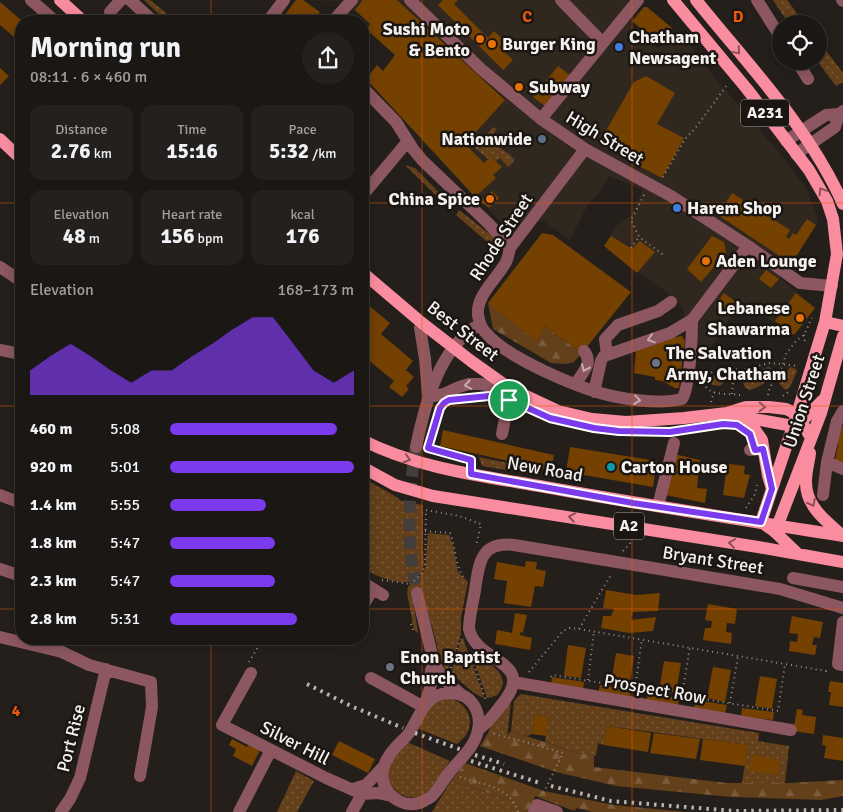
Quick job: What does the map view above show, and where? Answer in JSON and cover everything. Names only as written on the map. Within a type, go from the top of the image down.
[{"type":"main road","points":[[60,0],[76,15]]},
{"type":"main road","name":"A231","points":[[673,0],[747,89],[809,170],[827,201],[833,219],[837,254],[832,286],[819,320]]},
{"type":"main road","name":"A231","points":[[696,0],[811,144],[834,183],[843,204]]},
{"type":"main road","points":[[0,139],[15,153]]},
{"type":"main road","name":"Best Street","points":[[369,278],[470,361],[512,389],[558,411],[592,419],[626,422],[727,414],[746,407],[762,406],[786,409],[797,420]]},
{"type":"main road","points":[[819,320],[843,326]]},
{"type":"main road","name":"Union Street","points":[[761,522],[797,420],[819,320]]},
{"type":"main road","name":"Union Street","points":[[758,547],[768,541],[777,529],[840,358],[843,336]]},
{"type":"main road","name":"A231","points":[[797,420],[825,398]]},
{"type":"main road","name":"Best Street","points":[[727,414],[747,418],[797,420]]},
{"type":"main road","points":[[747,418],[762,440],[772,489]]},
{"type":"main road","points":[[797,420],[811,438],[806,479],[808,494],[815,510],[843,536]]},
{"type":"main road","name":"New Road","points":[[369,443],[407,459],[471,474],[633,503],[761,522],[777,529],[843,536]]},
{"type":"main road","name":"A2","points":[[369,471],[395,485],[433,496],[843,562]]},
{"type":"main road","points":[[777,529],[798,554]]},
{"type":"street","points":[[31,0],[48,15]]},
{"type":"street","points":[[110,12],[121,0]]},
{"type":"street","points":[[130,0],[146,15]]},
{"type":"street","points":[[273,15],[284,0]]},
{"type":"street","points":[[338,15],[352,0]]},
{"type":"street","name":"High Street","points":[[410,0],[481,69],[541,119],[584,149],[671,196],[748,246],[800,283],[832,286]]},
{"type":"street","points":[[562,0],[604,43]]},
{"type":"street","points":[[541,119],[638,0]]},
{"type":"street","points":[[757,0],[772,24]]},
{"type":"street","points":[[802,70],[808,79]]},
{"type":"street","points":[[369,93],[396,122],[422,160],[490,225],[510,248]]},
{"type":"street","points":[[786,141],[826,115],[841,112]]},
{"type":"street","points":[[796,154],[835,127],[841,112]]},
{"type":"street","points":[[369,188],[396,156],[402,157],[410,145]]},
{"type":"street","name":"Rhode Street","points":[[480,324],[478,310],[481,301],[511,265],[510,248],[584,149]]},
{"type":"street","points":[[594,392],[601,361],[607,354],[670,333],[692,320],[748,246]]},
{"type":"street","points":[[0,266],[15,277]]},
{"type":"street","points":[[607,354],[605,339],[618,325],[658,311],[671,302]]},
{"type":"street","points":[[429,396],[438,373],[448,358],[469,332],[480,324],[486,334],[518,356],[594,392],[644,401],[680,400],[685,393],[692,320]]},
{"type":"street","points":[[422,323],[420,328],[425,354],[429,396],[424,449]]},
{"type":"street","points":[[0,350],[15,353]]},
{"type":"street","points":[[576,384],[588,363],[588,356],[584,351]]},
{"type":"street","points":[[429,396],[444,394],[469,384],[512,389],[502,434]]},
{"type":"street","points":[[823,495],[827,462],[837,421],[843,411]]},
{"type":"street","points":[[658,506],[674,443]]},
{"type":"street","points":[[750,450],[763,449]]},
{"type":"street","points":[[827,462],[843,469]]},
{"type":"street","points":[[0,495],[15,501]]},
{"type":"street","name":"Bryant Street","points":[[519,683],[508,667],[478,646],[471,637],[469,622],[482,558],[490,548],[503,544],[780,589],[843,608]]},
{"type":"street","points":[[0,569],[15,574]]},
{"type":"street","points":[[793,578],[843,587]]},
{"type":"street","points":[[417,593],[434,662],[444,679],[485,707],[502,704]]},
{"type":"street","points":[[843,622],[838,664],[843,664]]},
{"type":"street","points":[[0,637],[15,641]]},
{"type":"street","points":[[33,645],[62,652],[87,664],[151,682],[152,707],[140,776]]},
{"type":"street","points":[[352,812],[358,791],[383,767],[389,755],[408,734],[424,706],[431,685],[431,670],[434,662]]},
{"type":"street","name":"Port Rise","points":[[61,812],[70,799],[80,778],[106,669]]},
{"type":"street","name":"Silver Hill","points":[[251,673],[222,725],[326,778],[358,791],[391,796]]},
{"type":"street","points":[[371,678],[424,706]]},
{"type":"street","points":[[426,812],[432,796],[477,733],[489,722],[519,683]]},
{"type":"street","name":"Prospect Row","points":[[519,683],[791,730]]},
{"type":"street","points":[[424,706],[440,694],[454,693],[472,699]]},
{"type":"street","points":[[472,699],[478,717],[477,733]]},
{"type":"street","points":[[239,812],[271,750]]},
{"type":"street","points":[[383,767],[383,782],[386,789],[391,796],[409,808],[432,796]]},
{"type":"street","points":[[536,808],[557,812]]},
{"type":"path","points":[[665,256],[639,237],[631,220],[685,139],[727,85]]},
{"type":"path","points":[[631,248],[639,237]]},
{"type":"path","points":[[768,394],[770,387],[780,373],[785,356],[794,343],[819,320]]},
{"type":"path","points":[[804,335],[805,346]]},
{"type":"path","points":[[743,395],[711,392],[704,385],[703,377],[724,368],[741,370],[768,363],[800,367],[799,372]]},
{"type":"path","points":[[732,394],[733,384],[741,370]]},
{"type":"path","points":[[779,396],[787,394],[793,387]]},
{"type":"path","points":[[764,394],[774,395]]},
{"type":"path","points":[[461,399],[481,397]]},
{"type":"path","points":[[431,438],[440,408],[444,403]]},
{"type":"path","points":[[424,449],[430,443]]},
{"type":"path","points":[[424,449],[471,460],[471,474]]},
{"type":"path","points":[[743,509],[746,508],[755,494],[757,478]]},
{"type":"path","points":[[386,581],[408,584],[420,575],[425,564],[426,510],[467,518],[481,524],[476,550]]},
{"type":"path","points":[[425,531],[450,533],[455,547],[459,572],[467,580],[476,582]]},
{"type":"path","points":[[579,629],[609,580],[624,549],[636,536]]},
{"type":"path","points":[[519,683],[563,631],[570,628],[826,671],[827,663]]},
{"type":"path","points":[[588,680],[594,631]]},
{"type":"path","points":[[449,674],[461,635]]},
{"type":"path","points":[[635,688],[642,640]]},
{"type":"path","points":[[682,696],[690,647]]},
{"type":"path","points":[[730,703],[738,656]]},
{"type":"path","points":[[549,689],[552,675],[778,711],[785,664]]},
{"type":"path","points":[[472,699],[486,701]]},
{"type":"path","points":[[477,733],[522,741],[563,753],[536,808]]},
{"type":"path","points":[[452,770],[507,793],[516,805],[518,812]]},
{"type":"shaded area","points":[[294,0],[628,0],[631,27],[658,49],[678,30],[716,79],[783,157],[808,191],[818,219],[794,260],[780,278],[814,307],[794,335],[741,302],[707,356],[696,355],[688,336],[683,309],[669,294],[604,246],[616,226],[630,216],[643,190],[609,176],[601,191],[587,206],[570,240],[543,221],[527,220],[521,229],[508,229],[446,166],[505,99],[424,24],[395,55],[369,32],[369,15],[359,15],[343,1]]},
{"type":"green space","points":[[144,0],[150,0],[169,15],[160,15]]},
{"type":"green space","points":[[773,0],[787,0],[798,15],[783,15]]},
{"type":"green space","points":[[827,52],[843,73],[843,82],[836,86],[824,70],[827,70]]},
{"type":"green space","points":[[493,127],[497,129],[490,137],[490,141],[515,160],[508,167],[500,158],[496,161],[491,157],[488,159],[475,148]]},
{"type":"green space","points":[[405,165],[415,168],[453,207],[453,212]]},
{"type":"green space","points":[[459,210],[495,238],[493,247],[456,215]]},
{"type":"green space","points":[[488,303],[536,340],[545,326],[582,353],[574,362],[567,364],[551,363],[493,329]]},
{"type":"green space","points":[[769,367],[775,371],[764,383],[749,390],[744,386],[743,380],[750,373]]},
{"type":"green space","points":[[790,367],[797,371],[790,387],[785,390],[779,383]]},
{"type":"green space","points":[[726,369],[729,372],[728,378],[720,386],[712,385],[711,377]]},
{"type":"green space","points":[[479,457],[536,469],[535,475],[482,466]]},
{"type":"green space","points":[[369,481],[401,501],[423,505],[424,566],[419,576],[413,581],[396,582],[369,571]]},
{"type":"green space","points":[[428,533],[449,535],[458,572],[468,582],[461,617],[461,634],[453,659],[446,673],[439,655],[422,592],[412,594],[418,633],[414,630],[407,593],[408,587],[419,578],[425,569]]},
{"type":"green space","points":[[463,638],[483,698],[474,693],[451,673],[461,639]]},
{"type":"green space","points":[[473,651],[492,665],[501,676],[503,682],[496,696],[487,698],[471,652]]},
{"type":"green space","points":[[521,694],[759,733],[758,741],[789,746],[785,783],[742,783],[748,745],[607,726],[604,745],[598,743],[596,756],[578,753],[545,742],[548,717],[535,714],[532,734],[527,736],[511,731],[514,701]]},
{"type":"green space","points":[[451,698],[465,708],[470,718],[469,729],[466,735],[457,744],[414,727],[433,705]]},
{"type":"green space","points":[[511,702],[507,737],[488,733],[492,723]]},
{"type":"green space","points":[[511,731],[578,753],[594,755],[594,767],[727,783],[788,783],[843,780],[843,796],[821,800],[731,797],[616,786],[556,772],[480,746],[488,733],[506,737]]},
{"type":"green space","points":[[407,742],[450,761],[430,790],[420,797],[404,796],[388,780],[389,764]]},
{"type":"green space","points":[[465,763],[544,791],[614,805],[686,812],[592,812],[577,808],[574,811],[535,796],[530,812],[513,812],[513,801],[451,781]]},
{"type":"green space","points":[[296,771],[314,781],[297,812],[277,812]]},
{"type":"green space","points":[[451,781],[513,801],[513,812],[432,812]]},
{"type":"building","points":[[296,0],[303,0],[320,12],[318,15],[285,15]]},
{"type":"building","points":[[397,0],[505,100],[465,144],[484,163],[491,157],[502,167],[493,175],[496,178],[475,197],[369,82],[369,75],[377,65],[383,71],[395,55],[369,32],[369,15],[360,15],[355,10],[362,1]]},
{"type":"building","points":[[443,0],[458,0],[454,4],[488,38],[494,31],[505,41],[499,47],[513,60],[503,70],[438,5]]},
{"type":"building","points":[[0,2],[15,15],[15,38],[0,25]]},
{"type":"building","points":[[644,7],[647,7],[672,28],[659,44],[632,21]]},
{"type":"building","points":[[558,66],[571,76],[546,107],[533,97]]},
{"type":"building","points":[[0,68],[9,76],[0,85]]},
{"type":"building","points":[[646,76],[675,93],[657,124],[684,138],[662,178],[635,164],[646,144],[635,162],[600,141],[634,82]]},
{"type":"building","name":"China Spice","points":[[492,191],[499,198],[489,208],[481,201]]},
{"type":"building","points":[[732,193],[743,200],[740,205],[743,207],[748,199],[758,205],[756,208],[790,230],[786,237],[789,239],[793,233],[796,235],[807,219],[816,225],[794,260],[787,261],[718,215]]},
{"type":"building","points":[[542,233],[553,235],[631,292],[582,353],[545,326],[536,341],[488,303]]},
{"type":"building","points":[[611,236],[632,249],[640,241],[655,252],[637,273],[604,246]]},
{"type":"building","name":"Aden Lounge","points":[[712,236],[724,242],[726,253],[701,282],[687,269]]},
{"type":"building","points":[[766,270],[779,279],[771,288],[759,279]]},
{"type":"building","points":[[724,293],[737,303],[727,315],[715,305]]},
{"type":"building","points":[[796,293],[815,308],[794,335],[775,321]]},
{"type":"building","points":[[369,306],[390,323],[381,334],[413,361],[406,370],[414,377],[406,386],[409,389],[402,397],[389,387],[394,381],[369,361]]},
{"type":"building","points":[[682,336],[685,341],[679,388],[655,380],[655,377],[634,373],[636,351]]},
{"type":"building","points":[[843,426],[843,463],[835,460],[838,446],[837,437]]},
{"type":"building","points":[[443,430],[554,455],[551,470],[440,446]]},
{"type":"building","name":"Carton House","points":[[570,447],[657,461],[653,487],[566,472]]},
{"type":"building","points":[[674,454],[700,460],[697,488],[707,489],[705,503],[665,495]]},
{"type":"building","points":[[722,463],[745,466],[744,474],[750,475],[744,498],[723,495],[726,472],[721,472]]},
{"type":"building","points":[[526,561],[537,562],[536,569],[546,571],[543,587],[535,586],[531,607],[504,603],[507,581],[494,579],[497,562],[525,567]]},
{"type":"building","points":[[606,590],[636,595],[660,593],[658,611],[633,612],[631,620],[656,617],[653,631],[629,633],[601,628],[603,616],[611,616],[614,609],[603,608]]},
{"type":"building","points":[[708,604],[737,609],[735,624],[727,623],[726,632],[732,633],[731,644],[703,640],[705,628],[711,628],[712,621],[705,620]]},
{"type":"building","points":[[515,613],[527,615],[523,633],[520,632],[520,635],[532,638],[530,650],[495,644],[497,630],[512,633]]},
{"type":"building","points":[[792,616],[823,622],[820,638],[814,637],[812,645],[817,645],[815,655],[789,651],[790,641],[797,642],[798,634],[789,633]]},
{"type":"building","points":[[568,645],[586,648],[581,678],[564,676]]},
{"type":"building","points":[[616,653],[634,656],[629,687],[611,684]]},
{"type":"building","points":[[664,661],[681,663],[676,693],[659,691]]},
{"type":"building","points":[[713,667],[731,670],[725,702],[707,698]]},
{"type":"building","points":[[760,676],[777,679],[772,709],[755,706]]},
{"type":"building","points":[[552,677],[584,682],[583,690],[551,685]]},
{"type":"building","points":[[830,681],[843,683],[843,707],[829,705],[831,692],[828,692]]},
{"type":"building","points":[[600,685],[631,690],[630,697],[598,693]]},
{"type":"building","points":[[648,693],[679,698],[678,706],[646,701]]},
{"type":"building","points":[[695,700],[727,705],[725,714],[694,708]]},
{"type":"building","points":[[742,708],[774,712],[773,720],[741,716]]},
{"type":"building","points":[[797,709],[803,710],[802,715],[816,717],[814,734],[793,731]]},
{"type":"building","points":[[535,714],[548,717],[546,736],[532,734]]},
{"type":"building","points":[[607,726],[651,733],[648,752],[604,745]]},
{"type":"building","points":[[654,733],[700,739],[696,759],[650,753]]},
{"type":"building","points":[[823,735],[843,738],[843,761],[824,758],[826,746],[822,745]]},
{"type":"building","points":[[232,739],[247,747],[248,745],[260,750],[252,766],[233,756],[236,749],[229,745]]},
{"type":"building","points":[[703,739],[748,745],[745,766],[700,760]]},
{"type":"building","points":[[339,741],[375,759],[368,773],[332,755]]},
{"type":"building","points":[[752,755],[779,760],[778,775],[749,771]]},
{"type":"tunnel","points":[[416,447],[411,483],[409,520],[411,557],[417,593]]},
{"type":"railway","points":[[307,684],[351,706],[403,728]]},
{"type":"railway","points":[[415,733],[462,750]]},
{"type":"railway","points":[[475,755],[504,764]]},
{"type":"railway","points":[[471,761],[540,783]]},
{"type":"railway","points":[[551,786],[611,801],[735,811],[843,810]]},
{"type":"place","name":"Sushi Moto & Bento","points":[[480,39]]},
{"type":"place","name":"Burger King","points":[[492,44]]},
{"type":"place","name":"Chatham Newsagent","points":[[619,47]]},
{"type":"place","name":"Subway","points":[[519,87]]},
{"type":"place","name":"Nationwide","points":[[542,139]]},
{"type":"place","name":"China Spice","points":[[490,199]]},
{"type":"place","name":"Harem Shop","points":[[677,208]]},
{"type":"place","name":"Aden Lounge","points":[[706,261]]},
{"type":"place","name":"Lebanese Shawarma","points":[[800,318]]},
{"type":"place","name":"The Salvation Army, Chatham","points":[[656,363]]},
{"type":"place","name":"Carton House","points":[[611,467]]},
{"type":"place","name":"Enon Baptist Church","points":[[390,667]]},
{"type":"route","points":[[499,395],[509,400],[558,421],[604,430],[670,432],[723,424],[737,425],[750,434],[755,450],[763,449],[772,489],[761,522],[633,503],[471,474],[471,460],[428,448],[440,408],[445,402],[499,395]]}]
